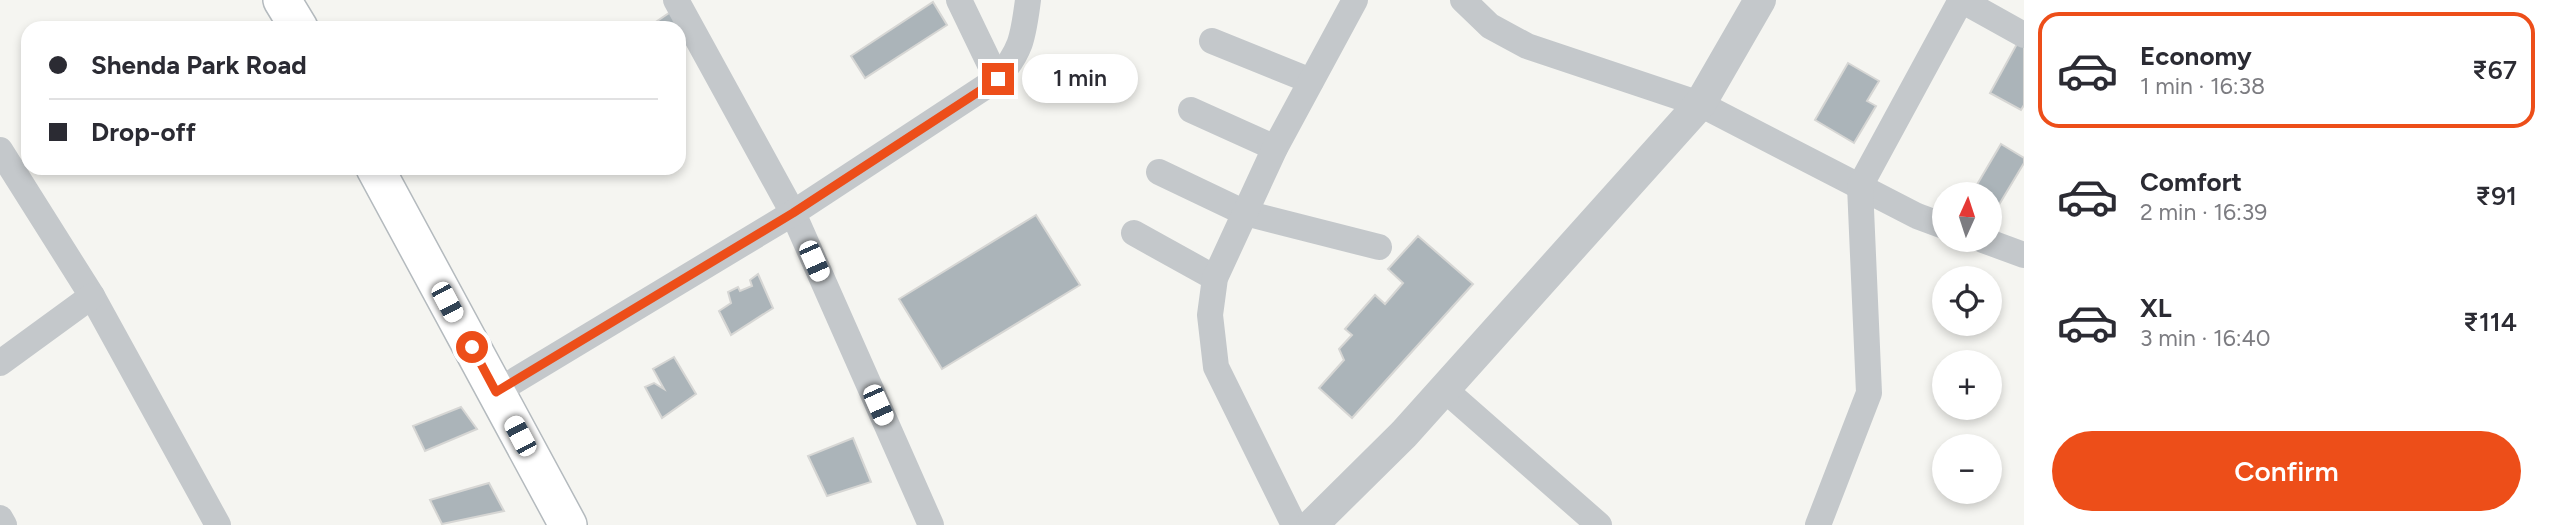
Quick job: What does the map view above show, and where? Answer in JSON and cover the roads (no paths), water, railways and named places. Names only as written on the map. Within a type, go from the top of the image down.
[{"type":"main road","points":[[282,0],[295,21]]},
{"type":"main road","points":[[379,175],[568,525]]},
{"type":"street","points":[[676,0],[793,213],[931,525]]},
{"type":"street","points":[[958,0],[998,79]]},
{"type":"street","points":[[496,392],[793,213],[998,79],[1013,61],[1023,40],[1028,0]]},
{"type":"street","points":[[1294,525],[1216,367],[1210,315],[1215,278],[1275,148],[1355,0]]},
{"type":"street","points":[[1463,0],[1490,26],[1527,46],[1700,104],[1932,222]]},
{"type":"street","points":[[1312,525],[1404,434],[1700,104],[1760,0]]},
{"type":"street","points":[[1818,525],[1869,393],[1860,186],[1961,0],[2024,35]]},
{"type":"street","points":[[1212,41],[1311,81]]},
{"type":"street","points":[[1191,110],[1275,148]]},
{"type":"street","points":[[0,150],[92,296],[218,525]]},
{"type":"street","points":[[1159,172],[1245,213],[1379,247]]},
{"type":"street","points":[[1134,233],[1215,278]]},
{"type":"street","points":[[2002,247],[2024,255]]},
{"type":"street","points":[[0,363],[92,296]]},
{"type":"street","points":[[1444,389],[1599,525]]},
{"type":"street","points":[[0,518],[4,525]]}]
